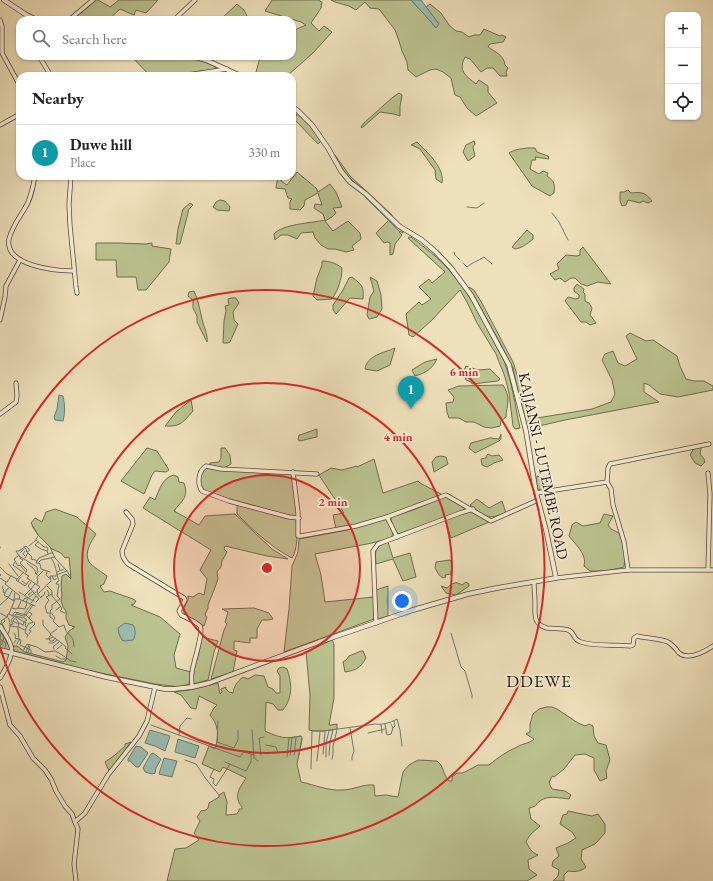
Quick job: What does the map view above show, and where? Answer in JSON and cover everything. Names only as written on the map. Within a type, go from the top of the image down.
[{"type":"street","points":[[4,0],[29,16]]},
{"type":"street","points":[[74,16],[93,0]]},
{"type":"street","points":[[178,16],[195,0]]},
{"type":"street","points":[[0,20],[2,53],[16,79]]},
{"type":"street","points":[[41,60],[49,72]]},
{"type":"street","points":[[206,60],[233,72]]},
{"type":"street","points":[[207,72],[227,69]]},
{"type":"street","name":"KAJJANSI - LUTEMBE ROAD","points":[[296,110],[312,124],[341,171],[350,182],[366,194],[399,226],[422,240],[436,252],[451,268],[471,295],[509,365],[526,431],[536,493],[546,530],[556,578]]},
{"type":"street","points":[[0,125],[16,116]]},
{"type":"street","points":[[34,180],[30,198],[16,222],[9,240],[11,250],[20,260],[27,264],[63,271],[74,270]]},
{"type":"street","points":[[71,180],[69,204],[70,226],[77,293]]},
{"type":"street","points":[[0,320],[6,286],[20,260]]},
{"type":"street","points":[[0,414],[16,402],[16,383]]},
{"type":"street","points":[[628,570],[624,542],[613,505],[611,489],[607,482],[608,468],[610,464],[709,444]]},
{"type":"street","points":[[299,518],[289,517],[202,491],[199,486],[201,470],[206,466],[221,469],[317,474]]},
{"type":"street","points":[[293,472],[299,518],[298,536],[350,528],[387,517],[446,494],[491,521],[538,500]]},
{"type":"street","points":[[708,473],[710,494],[708,570]]},
{"type":"street","points":[[536,493],[607,482]]},
{"type":"street","points":[[376,623],[374,551],[378,544],[473,509]]},
{"type":"street","points":[[126,512],[132,519],[133,524],[122,551],[124,560],[128,564],[184,598],[185,602],[179,611],[181,615],[201,628],[192,672],[192,687]]},
{"type":"street","points":[[387,517],[397,538]]},
{"type":"street","points":[[0,650],[106,677],[155,687],[170,689],[192,687],[209,683],[319,642],[413,610],[453,598],[497,588],[556,578],[628,570],[713,570]]},
{"type":"street","points":[[534,582],[534,617],[537,623],[548,628],[570,630],[575,639],[578,641],[585,643],[630,646],[634,645],[634,638],[637,636],[668,642],[680,654],[688,657],[701,653],[713,646]]},
{"type":"street","points":[[0,626],[12,649],[12,653],[5,670],[0,678]]},
{"type":"street","points":[[0,687],[10,725],[20,736],[33,758],[45,770],[51,779],[56,791],[72,814],[78,829],[74,864],[76,881]]},
{"type":"street","points":[[75,822],[85,813],[108,775],[139,736],[147,721],[155,687]]},
{"type":"green space","points":[[96,0],[110,7],[119,0],[158,0],[146,13],[136,10],[134,15],[120,9],[112,16],[75,16]]},
{"type":"green space","points":[[272,0],[318,0],[322,2],[321,8],[311,23],[319,31],[324,26],[332,32],[313,53],[292,72],[256,72],[260,60],[296,60],[296,30],[306,25],[296,20],[296,16],[281,16],[265,11]]},
{"type":"green space","points":[[331,0],[411,0],[436,27],[439,24],[426,7],[430,4],[441,13],[449,25],[456,31],[462,32],[469,37],[480,35],[484,29],[506,37],[503,42],[490,44],[488,47],[499,54],[503,59],[508,68],[506,72],[507,76],[500,76],[493,68],[487,68],[481,72],[470,59],[465,57],[462,66],[466,75],[476,84],[479,80],[488,86],[488,92],[497,103],[476,116],[467,108],[460,97],[455,95],[451,78],[443,72],[436,69],[430,70],[416,77],[408,70],[407,62],[395,30],[379,9],[370,8],[365,2],[356,10]]},
{"type":"green space","points":[[237,4],[244,10],[247,16],[224,16]]},
{"type":"green space","points":[[135,60],[200,60],[216,68],[215,70],[196,72],[146,72]]},
{"type":"green space","points":[[399,93],[402,95],[400,116],[380,112],[362,128],[361,127],[393,97]]},
{"type":"green space","points":[[296,112],[314,130],[321,141],[318,144],[296,121]]},
{"type":"green space","points":[[474,141],[475,144],[473,147],[475,156],[468,161],[463,152],[466,145]]},
{"type":"green space","points":[[417,142],[430,155],[438,166],[441,172],[442,183],[436,179],[435,170],[420,149],[411,145]]},
{"type":"green space","points":[[527,148],[535,148],[537,152],[548,156],[549,159],[535,157],[536,160],[532,160],[530,169],[539,174],[543,171],[548,173],[547,176],[552,180],[554,185],[554,193],[550,196],[532,186],[509,153]]},
{"type":"green space","points":[[335,155],[350,176],[392,216],[344,172],[334,156]]},
{"type":"green space","points":[[297,172],[316,188],[318,192],[330,184],[336,192],[342,207],[333,208],[336,213],[325,221],[333,231],[348,221],[360,233],[361,239],[352,246],[354,250],[346,252],[328,249],[321,245],[315,238],[313,232],[301,233],[297,239],[288,235],[281,235],[275,240],[274,234],[284,228],[298,224],[325,220],[323,214],[314,208],[315,204],[322,205],[318,193],[305,200],[304,206],[300,210],[290,209],[290,201],[292,199],[288,198],[285,189],[276,188],[277,180],[281,180],[287,185],[291,180],[296,180]]},
{"type":"green space","points":[[628,190],[631,193],[643,193],[652,201],[648,203],[643,201],[640,203],[628,200],[626,205],[622,206],[620,201],[620,192]]},
{"type":"green space","points":[[220,200],[225,201],[230,207],[229,211],[217,210],[213,207],[216,202]]},
{"type":"green space","points":[[190,203],[193,205],[189,209],[180,244],[176,244],[183,209]]},
{"type":"green space","points":[[390,219],[403,231],[403,233],[400,231],[399,232],[402,235],[395,244],[393,254],[390,255],[390,243],[384,243],[376,233]]},
{"type":"green space","points":[[527,230],[533,235],[533,239],[520,248],[515,249],[512,247]]},
{"type":"green space","points":[[411,237],[446,266],[473,302],[507,369],[520,428],[515,429],[513,426],[509,393],[505,377],[496,354],[477,323],[460,290],[432,320],[413,337],[409,335],[406,314],[419,302],[422,305],[431,299],[419,287],[429,279],[432,283],[445,272],[408,238]]},
{"type":"green space","points":[[96,243],[152,243],[152,246],[171,249],[169,262],[146,290],[138,290],[136,277],[117,277],[116,260],[96,260]]},
{"type":"green space","points":[[583,247],[611,284],[598,282],[587,286],[581,284],[575,278],[571,278],[565,282],[560,278],[555,280],[550,274],[559,269],[557,264],[566,255],[580,255],[580,250]]},
{"type":"green space","points":[[322,261],[337,265],[342,268],[342,272],[339,284],[332,299],[317,300],[313,296]]},
{"type":"green space","points":[[352,277],[362,286],[363,299],[350,298],[336,314],[333,310],[333,305],[349,278]]},
{"type":"green space","points":[[370,277],[377,281],[381,295],[382,309],[377,317],[369,319],[367,315],[370,297],[374,291]]},
{"type":"green space","points":[[577,284],[584,289],[583,292],[585,294],[585,301],[589,303],[592,308],[590,315],[596,323],[590,325],[586,322],[581,322],[565,301],[568,297],[576,299],[579,298],[579,295],[574,291]]},
{"type":"green space","points":[[469,287],[474,290],[483,305],[513,362],[529,407],[531,419],[592,409],[611,402],[615,394],[612,380],[602,360],[605,354],[613,351],[618,363],[625,366],[637,359],[626,336],[630,333],[646,341],[653,340],[677,356],[686,379],[704,381],[713,386],[713,390],[678,397],[660,394],[644,383],[644,392],[659,402],[526,429],[513,368],[475,297],[468,288]]},
{"type":"green space","points":[[194,291],[206,332],[207,342],[197,322],[197,316],[193,308],[193,300],[188,296],[189,292]]},
{"type":"green space","points":[[236,298],[239,303],[233,312],[234,320],[238,324],[230,342],[223,343],[226,311],[225,306],[229,305],[228,299]]},
{"type":"green space","points":[[395,348],[390,365],[377,371],[365,369],[366,364],[372,358]]},
{"type":"green space","points":[[437,359],[428,370],[415,376],[412,370],[425,362]]},
{"type":"green space","points":[[466,366],[478,370],[490,369],[500,379],[498,381],[472,384],[466,380],[464,370]]},
{"type":"green space","points":[[503,385],[507,394],[508,402],[506,417],[501,421],[500,426],[492,428],[484,427],[474,422],[466,422],[459,418],[449,418],[446,403],[453,402],[454,397],[448,390],[459,386]]},
{"type":"green space","points":[[191,400],[193,411],[184,421],[175,426],[165,426],[176,412]]},
{"type":"green space","points":[[317,429],[317,437],[300,441],[298,440],[299,435]]},
{"type":"green space","points":[[501,434],[501,439],[499,441],[475,453],[469,448],[471,443],[490,438],[499,439]]},
{"type":"green space","points":[[700,447],[700,454],[705,462],[701,466],[695,463],[690,455],[694,448]]},
{"type":"green space","points":[[147,448],[157,451],[169,470],[166,472],[155,471],[144,494],[121,481]]},
{"type":"green space","points":[[221,448],[225,448],[230,455],[231,464],[224,468],[209,465],[210,463],[219,462],[221,458]]},
{"type":"green space","points":[[488,454],[492,456],[499,455],[503,460],[487,467],[482,465],[481,459],[486,458]]},
{"type":"green space","points":[[436,457],[446,457],[448,464],[434,472],[432,462]]},
{"type":"green space","points":[[374,459],[383,493],[418,481],[441,495],[376,519],[336,529],[333,515],[344,513],[319,475],[331,468],[342,470],[357,467]]},
{"type":"green space","points":[[207,468],[228,471],[291,474],[293,478],[298,517],[203,491],[200,485],[201,474],[204,469]]},
{"type":"green space","points":[[174,475],[178,477],[179,482],[184,483],[186,492],[184,498],[174,511],[199,525],[205,516],[235,514],[272,549],[288,559],[267,556],[225,546],[224,549],[227,552],[222,561],[221,567],[217,572],[218,579],[205,615],[207,617],[204,626],[185,615],[183,610],[188,600],[188,596],[193,597],[199,593],[204,595],[207,579],[200,570],[211,550],[143,508],[150,497],[155,500],[164,481],[170,476]]},
{"type":"green space","points":[[538,476],[549,486],[546,489],[538,489],[536,477]]},
{"type":"green space","points":[[444,497],[448,497],[467,510],[398,534],[392,524],[391,517],[413,510]]},
{"type":"green space","points":[[477,499],[489,508],[502,501],[506,513],[490,517],[483,515],[470,505]]},
{"type":"green space","points":[[237,504],[298,519],[296,545],[292,558],[284,554],[243,520],[237,514]]},
{"type":"green space","points":[[55,509],[77,517],[96,534],[89,547],[87,555],[90,564],[107,576],[104,584],[100,586],[104,592],[110,591],[133,599],[136,601],[131,605],[160,617],[180,634],[174,655],[176,668],[191,672],[189,684],[179,687],[155,684],[81,669],[14,651],[13,646],[17,646],[25,652],[63,662],[66,660],[68,646],[65,637],[69,631],[75,627],[69,625],[66,618],[66,611],[61,601],[62,576],[66,574],[71,579],[69,557],[65,558],[61,553],[52,549],[38,535],[31,523],[35,518],[42,522],[46,512]]},
{"type":"green space","points":[[471,511],[489,522],[451,538],[445,520]]},
{"type":"green space","points":[[604,514],[613,516],[608,525],[611,529],[619,533],[624,546],[624,567],[606,571],[590,571],[584,566],[584,558],[578,546],[569,536],[572,525],[576,522],[583,526],[600,523]]},
{"type":"green space","points":[[384,519],[388,520],[392,529],[391,538],[315,554],[321,575],[325,602],[374,597],[374,619],[284,652],[292,566],[298,552],[299,539],[347,530]]},
{"type":"green space","points":[[388,542],[393,558],[410,553],[416,577],[403,581],[393,559],[376,564],[376,550],[378,547]]},
{"type":"green space","points":[[450,560],[452,563],[451,574],[445,575],[446,577],[443,578],[439,575],[435,568],[436,562]]},
{"type":"green space","points":[[466,582],[469,586],[456,595],[446,593],[441,586],[447,588],[454,583],[462,585]]},
{"type":"green space","points":[[388,586],[388,616],[378,619],[376,590]]},
{"type":"green space","points":[[254,608],[269,613],[273,619],[262,620],[257,629],[257,638],[250,638],[250,643],[234,641],[234,650],[237,651],[233,672],[211,679],[224,630],[227,624],[225,622],[228,612],[222,609]]},
{"type":"green space","points":[[0,630],[10,648],[10,651],[0,648]]},
{"type":"green space","points":[[202,637],[218,641],[208,680],[193,684],[194,670]]},
{"type":"green space","points":[[332,640],[334,644],[334,698],[329,725],[337,724],[337,729],[323,731],[309,730],[310,695],[306,652]]},
{"type":"green space","points":[[363,651],[366,658],[362,664],[358,668],[345,672],[343,662],[349,656]]},
{"type":"green space","points":[[283,667],[287,669],[291,685],[289,700],[283,710],[278,710],[273,704],[266,702],[265,731],[283,737],[301,736],[302,739],[297,764],[301,782],[337,790],[346,790],[366,785],[374,785],[375,796],[386,795],[398,797],[403,772],[409,765],[418,760],[437,761],[441,765],[449,781],[452,781],[452,777],[457,773],[463,773],[478,765],[489,765],[509,751],[532,741],[534,739],[526,734],[530,732],[530,724],[533,714],[539,709],[546,707],[557,709],[585,726],[589,724],[593,726],[594,736],[598,743],[606,745],[610,760],[606,771],[607,778],[600,781],[594,770],[594,758],[585,754],[575,755],[564,769],[554,777],[552,776],[549,783],[552,789],[565,791],[571,795],[569,799],[554,797],[546,798],[538,802],[535,806],[529,808],[531,819],[540,826],[526,841],[530,850],[538,855],[528,860],[529,869],[537,875],[527,881],[167,881],[175,849],[186,848],[199,840],[194,833],[200,821],[197,817],[201,811],[208,808],[209,803],[224,792],[227,802],[226,815],[237,814],[239,809],[242,809],[237,796],[239,789],[246,778],[223,767],[220,772],[202,764],[209,746],[215,749],[218,736],[217,727],[210,715],[217,705],[199,696],[196,709],[191,708],[181,695],[174,692],[218,683],[220,694],[222,692],[221,689],[226,687],[229,692],[233,693],[236,684],[243,677],[248,679],[255,675],[264,676],[268,687],[273,689],[276,693],[280,693],[280,676],[277,671],[279,668]]},
{"type":"green space","points":[[131,742],[109,771],[105,762],[125,746],[125,744]]},
{"type":"green space","points":[[568,811],[592,816],[598,814],[605,824],[605,833],[595,844],[582,850],[581,859],[586,867],[582,870],[573,872],[568,871],[564,875],[564,881],[553,881],[558,876],[559,870],[552,866],[553,861],[559,856],[556,848],[576,838],[572,832],[560,824],[563,815],[567,814]]},
{"type":"water","points":[[411,0],[421,0],[439,24],[436,28],[424,14]]},
{"type":"water","points":[[59,395],[63,396],[64,399],[63,421],[55,420],[54,417]]},
{"type":"water","points":[[125,623],[133,625],[134,627],[135,634],[133,640],[122,640],[119,634],[118,628]]},
{"type":"water","points":[[150,730],[170,736],[165,751],[145,743]]},
{"type":"water","points":[[178,739],[199,746],[195,758],[175,752]]},
{"type":"water","points":[[136,746],[141,747],[148,753],[139,767],[136,767],[128,761]]},
{"type":"water","points":[[153,753],[161,759],[155,773],[152,774],[145,772],[143,768]]},
{"type":"water","points":[[164,758],[177,761],[172,777],[159,774]]},
{"type":"waterway","points":[[365,197],[379,211]]},
{"type":"waterway","points":[[467,207],[477,208],[484,203]]},
{"type":"waterway","points":[[380,212],[400,232]]},
{"type":"waterway","points":[[552,213],[559,222],[568,240]]},
{"type":"waterway","points":[[454,252],[460,260]]},
{"type":"waterway","points":[[463,263],[467,267],[484,257],[492,264]]},
{"type":"waterway","points":[[32,526],[38,535],[50,547],[55,558],[70,576]]},
{"type":"waterway","points":[[29,546],[38,536]]},
{"type":"waterway","points":[[36,540],[44,547],[47,547],[48,554]]},
{"type":"waterway","points":[[38,542],[35,545],[47,551]]},
{"type":"waterway","points":[[41,598],[37,590],[40,587],[27,578],[29,576],[25,574],[27,570],[20,563],[23,560],[16,551],[19,551],[26,546],[30,550],[27,552],[32,557],[32,560],[37,561],[36,563],[40,564],[41,569],[50,572]]},
{"type":"waterway","points":[[24,547],[28,553],[25,558]]},
{"type":"waterway","points":[[20,553],[24,549]]},
{"type":"waterway","points":[[25,551],[23,554],[25,556]]},
{"type":"waterway","points":[[37,561],[39,558],[53,553]]},
{"type":"waterway","points":[[18,556],[14,559],[18,566],[20,565],[25,571]]},
{"type":"waterway","points":[[19,556],[37,567],[38,572],[36,574],[39,576]]},
{"type":"waterway","points":[[39,562],[41,560],[55,557]]},
{"type":"waterway","points":[[51,558],[53,560],[59,581],[56,584],[59,586],[57,596],[60,599],[52,605],[52,609],[50,611],[55,618],[53,621],[59,627],[64,625],[66,631],[73,639],[74,647]]},
{"type":"waterway","points":[[15,562],[13,565],[24,573]]},
{"type":"waterway","points":[[27,563],[33,568],[36,574]]},
{"type":"waterway","points":[[9,564],[18,576]]},
{"type":"waterway","points":[[58,564],[60,570]]},
{"type":"waterway","points":[[0,567],[7,574],[17,579]]},
{"type":"waterway","points":[[57,572],[64,569]]},
{"type":"waterway","points":[[37,584],[37,577],[44,570]]},
{"type":"waterway","points":[[56,575],[67,571]]},
{"type":"waterway","points":[[47,572],[46,575],[51,578]]},
{"type":"waterway","points":[[23,573],[16,580],[25,586],[29,581]]},
{"type":"waterway","points":[[6,582],[11,576]]},
{"type":"waterway","points":[[38,594],[51,581],[50,576],[56,576]]},
{"type":"waterway","points":[[52,576],[54,580],[56,579]]},
{"type":"waterway","points":[[18,581],[21,577]]},
{"type":"waterway","points":[[0,578],[20,596],[19,599]]},
{"type":"waterway","points":[[22,581],[26,584]]},
{"type":"waterway","points":[[31,582],[28,586],[39,599],[36,602]]},
{"type":"waterway","points":[[25,595],[35,584]]},
{"type":"waterway","points":[[3,586],[3,592],[5,593]]},
{"type":"waterway","points":[[47,586],[52,591],[52,596],[62,609],[60,611],[65,613]]},
{"type":"waterway","points":[[9,588],[4,595],[14,601]]},
{"type":"waterway","points":[[47,590],[49,596]]},
{"type":"waterway","points":[[0,605],[8,598],[12,591]]},
{"type":"waterway","points":[[29,595],[33,591]]},
{"type":"waterway","points":[[19,592],[34,601]]},
{"type":"waterway","points":[[26,602],[28,598],[36,592]]},
{"type":"waterway","points":[[41,597],[45,592]]},
{"type":"waterway","points":[[13,600],[15,593]]},
{"type":"waterway","points":[[52,594],[46,597],[49,600],[45,606],[47,613],[50,613],[50,617],[53,619]]},
{"type":"waterway","points":[[31,603],[36,596]]},
{"type":"waterway","points":[[23,601],[27,598]]},
{"type":"waterway","points":[[8,634],[10,625],[7,616],[15,599],[19,599],[35,606]]},
{"type":"waterway","points":[[12,608],[18,608],[21,601]]},
{"type":"waterway","points":[[18,608],[25,609],[27,603]]},
{"type":"waterway","points":[[23,625],[27,620],[24,618],[26,611],[31,605]]},
{"type":"waterway","points":[[9,614],[13,616],[15,612],[26,615],[33,605]]},
{"type":"waterway","points":[[56,610],[60,607]]},
{"type":"waterway","points":[[29,612],[32,614],[29,618]]},
{"type":"waterway","points":[[0,613],[7,617],[4,619],[5,621],[3,623]]},
{"type":"waterway","points":[[10,625],[13,624],[11,620],[17,613]]},
{"type":"waterway","points":[[17,614],[23,616]]},
{"type":"waterway","points":[[26,615],[33,622],[29,623],[25,630],[25,633],[28,635],[27,637]]},
{"type":"waterway","points":[[14,616],[26,623],[26,627]]},
{"type":"waterway","points":[[16,616],[23,618]]},
{"type":"waterway","points":[[15,618],[13,621],[19,623],[18,627],[25,630]]},
{"type":"waterway","points":[[4,619],[1,621],[5,630]]},
{"type":"waterway","points":[[16,619],[23,625]]},
{"type":"waterway","points":[[43,620],[43,625],[50,633]]},
{"type":"waterway","points":[[29,634],[31,631],[29,630],[35,624],[34,622]]},
{"type":"waterway","points":[[10,626],[18,627],[19,640],[17,644]]},
{"type":"waterway","points":[[57,629],[50,634],[64,645],[66,647],[65,648],[72,654]]},
{"type":"waterway","points":[[0,636],[2,633],[4,638],[1,645]]},
{"type":"waterway","points":[[14,633],[15,638],[21,640],[20,645],[31,650],[31,653]]},
{"type":"waterway","points":[[451,633],[461,667],[465,671],[472,698]]},
{"type":"waterway","points":[[51,635],[49,637],[50,641],[53,641],[55,638]]},
{"type":"waterway","points":[[46,639],[53,637]]},
{"type":"waterway","points":[[0,639],[6,643],[5,647]]},
{"type":"waterway","points":[[49,643],[53,643],[57,640]]},
{"type":"waterway","points":[[54,649],[53,647],[59,642]]},
{"type":"waterway","points":[[23,651],[27,644],[37,647],[45,652],[55,651],[71,661],[76,662]]},
{"type":"waterway","points":[[26,652],[29,645]]},
{"type":"waterway","points":[[57,649],[62,645]]},
{"type":"waterway","points":[[28,653],[30,646]]},
{"type":"waterway","points":[[56,656],[61,659],[66,659]]},
{"type":"waterway","points":[[179,735],[180,726],[187,718],[191,719]]},
{"type":"waterway","points":[[311,769],[312,731],[384,724],[397,719],[402,746]]},
{"type":"waterway","points":[[218,721],[217,742],[234,748],[238,740],[238,730]]},
{"type":"waterway","points":[[393,728],[395,726],[394,721]]},
{"type":"waterway","points":[[385,724],[387,735],[391,734],[393,728],[391,724]]},
{"type":"waterway","points":[[151,725],[240,757],[244,752],[254,755]]},
{"type":"waterway","points":[[381,725],[382,733]]},
{"type":"waterway","points":[[350,728],[354,751],[352,760]]},
{"type":"waterway","points":[[368,733],[385,729]]},
{"type":"waterway","points":[[252,730],[254,758],[258,761]]},
{"type":"waterway","points":[[329,755],[333,730]]},
{"type":"waterway","points":[[332,759],[333,746],[337,730]]},
{"type":"waterway","points":[[326,757],[326,743],[329,731]]},
{"type":"waterway","points":[[317,761],[320,732]]},
{"type":"waterway","points":[[323,754],[325,732]]},
{"type":"waterway","points":[[287,757],[289,738],[301,736],[302,739],[299,755]]},
{"type":"waterway","points":[[261,755],[259,738],[264,737]]},
{"type":"waterway","points":[[290,755],[292,738]]},
{"type":"waterway","points":[[294,755],[296,738]]},
{"type":"waterway","points":[[266,745],[276,747],[278,753]]},
{"type":"waterway","points":[[225,762],[246,771],[251,762],[251,755]]},
{"type":"waterway","points":[[185,760],[196,764],[219,795]]},
{"type":"waterway","points":[[214,769],[210,777],[214,779],[213,783],[216,786],[230,764]]},
{"type":"place","name":"Duwe hill","points":[[411,409]]},
{"type":"district","name":"DDEWE","points":[[539,681]]}]
